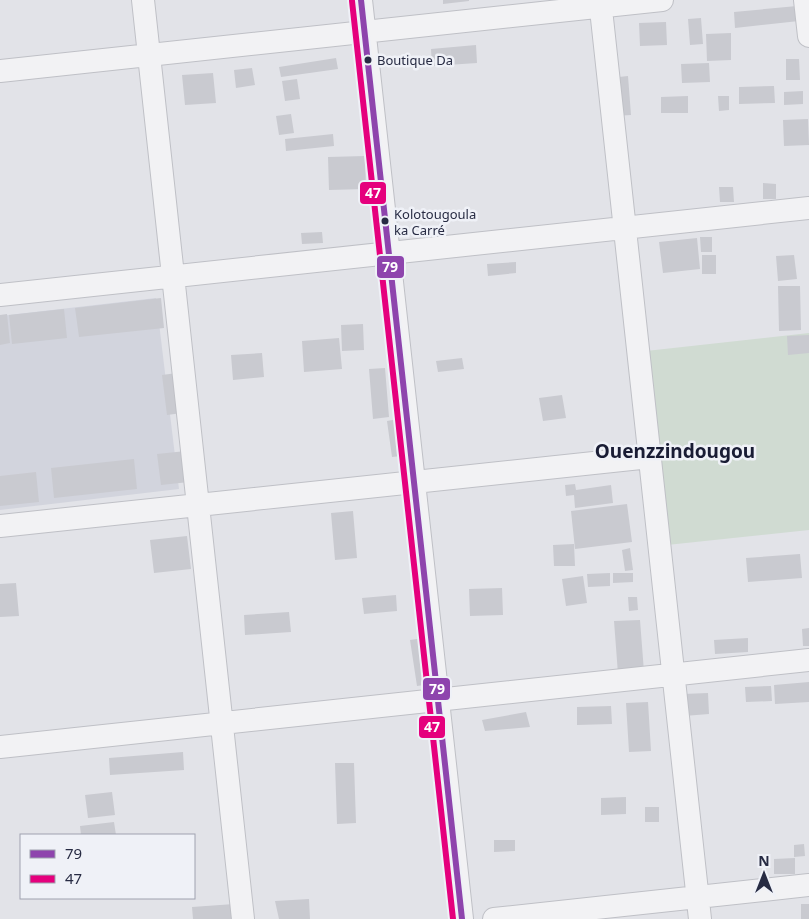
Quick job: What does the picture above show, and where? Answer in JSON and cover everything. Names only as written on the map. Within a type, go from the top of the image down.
[{"type":"street","points":[[143,0],[242,919]]},
{"type":"street","points":[[361,0],[462,919]]},
{"type":"street","points":[[0,71],[364,32],[601,3],[662,0]]},
{"type":"street","points":[[805,0],[809,36]]},
{"type":"street","points":[[601,3],[699,908]]},
{"type":"street","points":[[0,295],[809,208]]},
{"type":"street","points":[[0,526],[650,457]]},
{"type":"street","points":[[0,747],[809,660]]},
{"type":"street","points":[[494,919],[699,908],[809,885]]},
{"type":"shaded area","points":[[156,298],[179,489],[0,510],[0,316]]},
{"type":"shaded area","points":[[809,333],[809,530],[667,545],[646,351]]},
{"type":"building","points":[[443,0],[469,0],[469,1],[443,4]]},
{"type":"building","points":[[797,6],[799,21],[735,28],[734,12]]},
{"type":"building","points":[[701,18],[703,44],[690,45],[688,19]]},
{"type":"building","points":[[666,22],[667,45],[640,46],[639,23]]},
{"type":"building","points":[[731,33],[731,60],[707,61],[706,34]]},
{"type":"building","points":[[476,45],[477,63],[432,66],[431,49]]},
{"type":"building","points":[[336,58],[338,69],[281,77],[279,67]]},
{"type":"building","points":[[786,59],[799,59],[800,80],[786,80]]},
{"type":"building","points":[[709,63],[710,82],[682,83],[681,64]]},
{"type":"building","points":[[252,68],[255,85],[236,88],[234,70]]},
{"type":"building","points":[[213,73],[216,103],[185,105],[182,75]]},
{"type":"building","points":[[628,76],[631,115],[614,116],[610,78]]},
{"type":"building","points":[[297,79],[300,99],[285,101],[282,81]]},
{"type":"building","points":[[774,86],[775,103],[739,104],[739,87]]},
{"type":"building","points":[[803,91],[803,104],[784,105],[784,92]]},
{"type":"building","points":[[688,96],[688,113],[661,113],[661,97]]},
{"type":"building","points":[[718,96],[729,96],[729,110],[719,111]]},
{"type":"building","points":[[291,114],[294,133],[279,135],[276,116]]},
{"type":"building","points":[[808,119],[809,145],[784,146],[783,120]]},
{"type":"building","points":[[333,134],[334,146],[286,151],[285,139]]},
{"type":"building","points":[[365,156],[366,189],[329,190],[328,157]]},
{"type":"building","points":[[763,183],[776,184],[776,199],[763,199]]},
{"type":"building","points":[[719,187],[733,187],[734,202],[720,202]]},
{"type":"building","points":[[322,232],[323,243],[302,244],[301,233]]},
{"type":"building","points":[[700,237],[712,237],[712,252],[701,252]]},
{"type":"building","points":[[697,238],[700,269],[663,273],[659,242]]},
{"type":"building","points":[[702,255],[716,255],[716,274],[702,274]]},
{"type":"building","points":[[794,255],[797,279],[778,281],[776,256]]},
{"type":"building","points":[[516,262],[516,273],[488,276],[487,264]]},
{"type":"building","points":[[778,286],[800,286],[801,330],[779,331]]},
{"type":"building","points":[[161,298],[164,328],[79,337],[75,308]]},
{"type":"building","points":[[64,309],[67,338],[12,344],[9,315]]},
{"type":"building","points":[[7,314],[10,343],[0,345],[0,315]]},
{"type":"building","points":[[363,324],[364,350],[342,351],[341,325]]},
{"type":"building","points":[[809,335],[809,353],[788,355],[787,336]]},
{"type":"building","points":[[339,338],[342,369],[304,372],[302,341]]},
{"type":"building","points":[[262,353],[264,377],[233,380],[231,355]]},
{"type":"building","points":[[462,358],[464,369],[438,372],[436,361]]},
{"type":"building","points":[[385,368],[389,417],[373,419],[369,369]]},
{"type":"building","points":[[177,373],[182,413],[167,415],[162,375]]},
{"type":"building","points":[[562,395],[566,418],[543,421],[539,398]]},
{"type":"building","points":[[404,418],[410,455],[392,457],[387,421]]},
{"type":"building","points":[[186,451],[189,482],[161,485],[157,454]]},
{"type":"building","points":[[134,459],[137,489],[54,498],[51,468]]},
{"type":"building","points":[[36,472],[39,502],[0,506],[0,476]]},
{"type":"building","points":[[575,484],[576,490],[611,485],[613,503],[575,508],[574,495],[566,496],[565,485]]},
{"type":"building","points":[[627,504],[632,542],[575,549],[571,511]]},
{"type":"building","points":[[353,511],[357,558],[335,560],[331,513]]},
{"type":"building","points":[[187,536],[191,569],[154,573],[150,540]]},
{"type":"building","points":[[574,544],[575,566],[554,566],[553,545]]},
{"type":"building","points":[[630,548],[633,570],[625,571],[622,550]]},
{"type":"building","points":[[800,554],[802,578],[748,582],[746,558]]},
{"type":"building","points":[[610,573],[610,586],[588,587],[587,574]]},
{"type":"building","points":[[613,573],[633,573],[633,582],[613,583]]},
{"type":"building","points":[[583,576],[587,603],[566,606],[562,579]]},
{"type":"building","points":[[16,583],[19,616],[0,617],[0,584]]},
{"type":"building","points":[[502,588],[503,615],[470,616],[469,589]]},
{"type":"building","points":[[396,595],[397,611],[364,614],[362,598]]},
{"type":"building","points":[[628,597],[637,597],[638,610],[629,611]]},
{"type":"building","points":[[289,612],[291,632],[245,635],[244,615]]},
{"type":"building","points":[[640,620],[644,672],[618,674],[614,621]]},
{"type":"building","points":[[809,628],[809,646],[803,646],[802,629]]},
{"type":"building","points":[[431,637],[438,683],[417,686],[410,640]]},
{"type":"building","points":[[748,638],[748,652],[715,654],[714,640]]},
{"type":"building","points":[[809,682],[809,702],[775,704],[774,685]]},
{"type":"building","points":[[771,686],[772,701],[746,702],[745,687]]},
{"type":"building","points":[[708,693],[709,714],[684,716],[683,694]]},
{"type":"building","points":[[648,702],[651,751],[629,752],[626,703]]},
{"type":"building","points":[[611,706],[612,724],[577,725],[577,707]]},
{"type":"building","points":[[526,712],[530,727],[485,731],[482,720]]},
{"type":"building","points":[[183,752],[184,770],[110,775],[109,758]]},
{"type":"building","points":[[335,763],[354,763],[356,823],[337,824]]},
{"type":"building","points":[[112,792],[115,815],[88,818],[85,795]]},
{"type":"building","points":[[626,797],[626,814],[601,815],[601,798]]},
{"type":"building","points":[[645,807],[659,807],[659,822],[645,822]]},
{"type":"building","points":[[114,822],[116,834],[81,834],[80,826]]},
{"type":"building","points":[[494,840],[515,840],[515,851],[494,852]]},
{"type":"building","points":[[804,844],[805,856],[794,857],[794,845]]},
{"type":"building","points":[[795,858],[795,874],[774,874],[774,859]]},
{"type":"building","points":[[309,899],[310,919],[279,919],[275,901]]},
{"type":"building","points":[[234,904],[235,919],[193,919],[192,907]]},
{"type":"building","points":[[801,904],[809,904],[809,919],[801,919]]},
{"type":"transit line","name":"79","points":[[361,0],[462,919]]},
{"type":"transit line","name":"47","points":[[352,1],[453,919]]},
{"type":"place","name":"Boutique Da","points":[[368,60]]},
{"type":"place","name":"Kolotougoula ka Carré","points":[[385,221]]},
{"type":"district","name":"Ouenzzindougou","points":[[675,451]]}]
